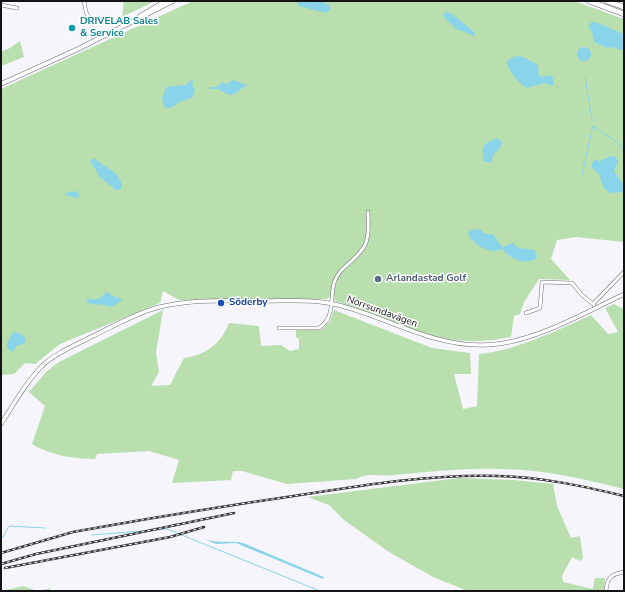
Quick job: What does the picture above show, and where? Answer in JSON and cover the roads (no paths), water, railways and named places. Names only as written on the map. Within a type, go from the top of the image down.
[{"type":"highway","points":[[589,1],[624,14]]},
{"type":"highway","points":[[606,1],[624,7]]},
{"type":"highway","points":[[617,1],[624,4]]},
{"type":"main road","points":[[114,31],[166,1]]},
{"type":"main road","points":[[1,84],[114,31],[173,1]]},
{"type":"street","points":[[84,1],[89,18],[106,20]]},
{"type":"street","points":[[1,5],[17,8]]},
{"type":"street","points":[[279,328],[319,328],[324,325],[329,318],[334,285],[339,272],[364,246],[368,228],[368,212]]},
{"type":"street","points":[[593,304],[624,272]]},
{"type":"street","points":[[526,313],[540,308],[542,282],[572,283],[582,295],[593,304],[595,308]]},
{"type":"street","name":"Norrsundavägen","points":[[1,424],[33,376],[54,357],[143,312],[178,303],[278,301],[331,303],[367,314],[424,336],[461,345],[485,345],[530,336],[552,329],[624,294]]},
{"type":"street","points":[[606,591],[607,581],[612,575],[624,572]]},
{"type":"water","points":[[296,1],[319,1],[329,5],[331,9],[326,13],[299,6]]},
{"type":"water","points":[[445,12],[449,12],[472,30],[475,34],[474,37],[468,33],[456,29],[443,16]]},
{"type":"water","points":[[592,22],[599,23],[624,34],[624,51],[612,47],[607,48],[594,42],[592,32],[589,28],[589,24]]},
{"type":"water","points":[[581,47],[587,47],[591,51],[591,57],[587,61],[581,61],[577,57],[577,51]]},
{"type":"water","points":[[515,56],[523,57],[538,65],[539,75],[542,77],[550,75],[553,78],[554,85],[552,86],[545,83],[527,88],[524,86],[514,76],[509,68],[507,61]]},
{"type":"water","points":[[192,80],[194,81],[192,85],[195,90],[192,98],[179,102],[171,108],[165,108],[162,98],[166,87],[185,85]]},
{"type":"water","points":[[233,80],[247,85],[230,95],[218,89],[209,89],[209,87],[217,87],[222,82],[227,84]]},
{"type":"water","points":[[496,138],[501,141],[500,148],[493,156],[491,163],[483,161],[483,148],[485,144]]},
{"type":"water","points":[[611,156],[616,157],[618,162],[614,171],[624,185],[624,192],[610,193],[604,188],[599,174],[592,168],[594,160],[600,161]]},
{"type":"water","points":[[94,158],[116,174],[121,183],[122,189],[116,190],[100,177],[90,161]]},
{"type":"water","points":[[76,191],[80,195],[77,198],[65,195],[65,193]]},
{"type":"water","points":[[471,230],[481,230],[484,234],[493,234],[502,247],[513,243],[519,248],[534,250],[537,256],[536,259],[531,261],[521,261],[509,256],[502,249],[493,251],[483,248],[470,237],[468,233]]},
{"type":"water","points":[[107,292],[114,297],[123,299],[112,307],[86,302],[88,299],[98,299]]},
{"type":"water","points":[[13,332],[22,335],[25,338],[26,343],[16,346],[13,352],[7,348],[7,343]]},
{"type":"water","points":[[204,539],[243,543],[324,577],[323,579],[236,543],[216,544]]},
{"type":"waterway","points":[[585,77],[592,120]]},
{"type":"waterway","points":[[582,174],[593,126],[618,143],[623,149]]},
{"type":"waterway","points":[[1,536],[3,537],[9,526],[45,528]]},
{"type":"waterway","points":[[92,535],[167,529],[320,591]]},
{"type":"railway","points":[[1,553],[73,532],[204,510],[402,480],[475,476],[530,478],[624,496]]},
{"type":"railway","points":[[1,564],[36,554],[234,513]]},
{"type":"railway","points":[[5,568],[170,537],[204,527]]},
{"type":"place","name":"DRIVELAB Sales & Service","points":[[72,28]]},
{"type":"place","name":"Arlandastad Golf","points":[[378,279]]},
{"type":"place","name":"Söderby","points":[[221,303]]}]
